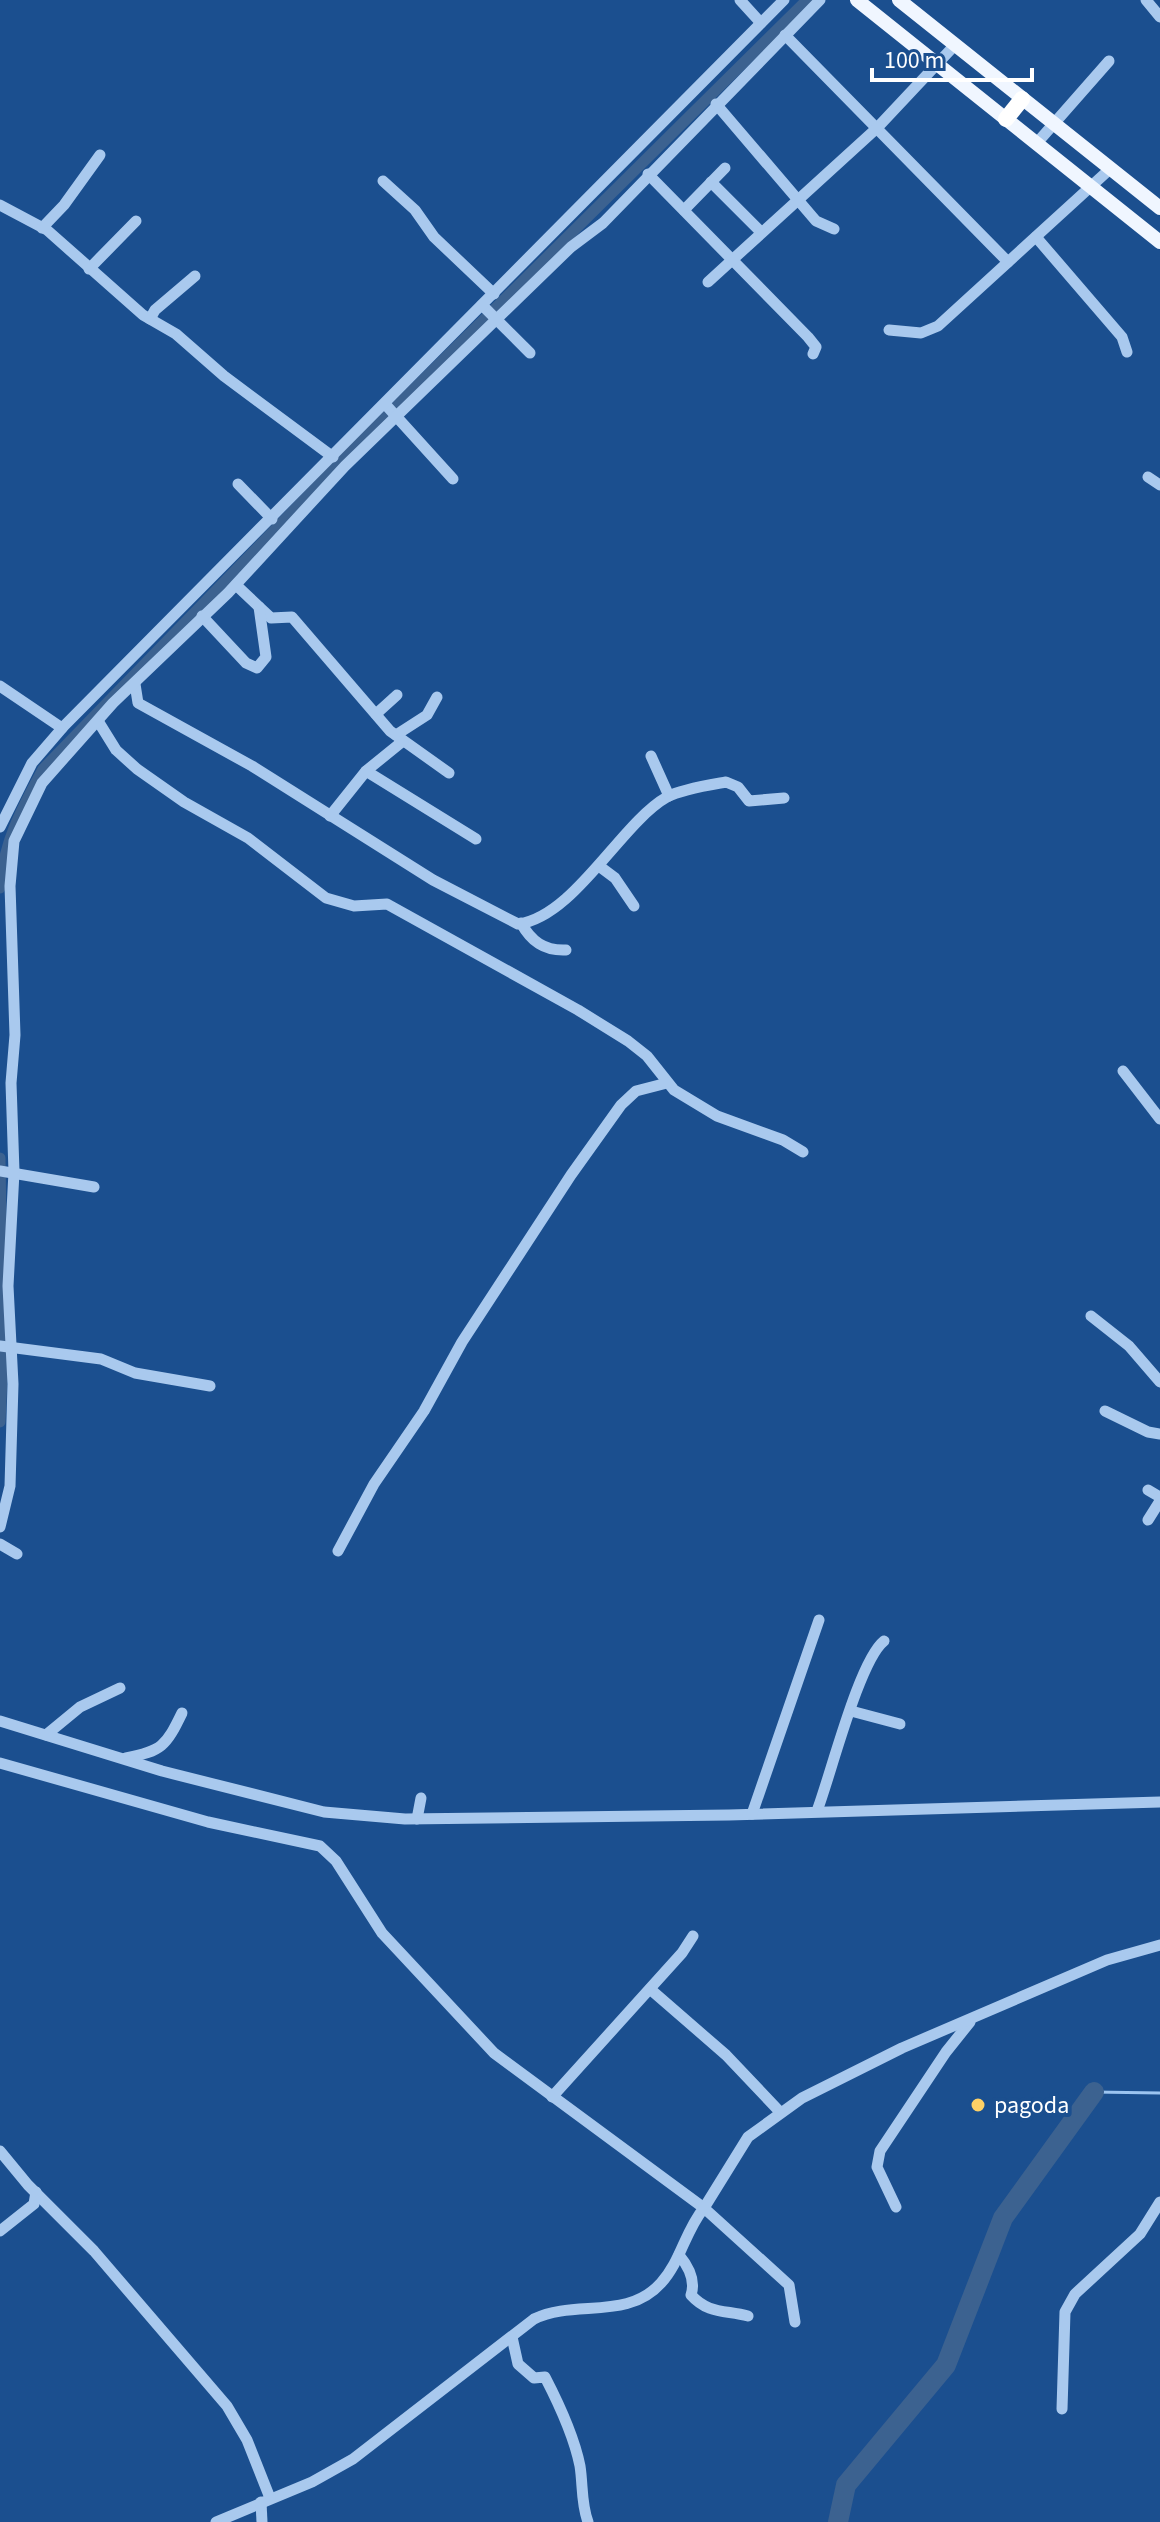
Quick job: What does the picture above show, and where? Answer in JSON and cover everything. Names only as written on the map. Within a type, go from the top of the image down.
[{"type":"highway","points":[[1006,119],[1022,99]]},
{"type":"main road","points":[[857,0],[1160,242]]},
{"type":"main road","points":[[899,0],[1160,208]]},
{"type":"street","points":[[740,0],[761,23]]},
{"type":"street","points":[[0,827],[32,763],[62,728],[163,641],[272,519],[333,457],[391,410],[489,312],[494,294],[784,0]]},
{"type":"street","points":[[0,1527],[10,1486],[6,1347],[7,1171],[15,1035],[10,886],[14,841],[42,783],[135,684],[163,641],[202,616],[236,585],[345,466],[391,410],[489,312],[603,223],[820,0]]},
{"type":"street","points":[[1146,0],[1160,17]]},
{"type":"street","points":[[785,35],[1008,262]]},
{"type":"street","points":[[708,282],[877,128],[954,46]]},
{"type":"street","points":[[1036,144],[1109,61]]},
{"type":"street","points":[[716,104],[816,221],[834,229]]},
{"type":"street","points":[[42,228],[64,205],[100,155]]},
{"type":"street","points":[[684,210],[725,168]]},
{"type":"street","points":[[889,330],[905,334],[931,330],[1110,169]]},
{"type":"street","points":[[648,174],[814,343],[813,354]]},
{"type":"street","points":[[383,181],[415,210],[434,237],[494,294]]},
{"type":"street","points":[[711,182],[761,232]]},
{"type":"street","points":[[0,205],[42,228],[150,319],[176,334],[224,376],[333,457]]},
{"type":"street","points":[[89,269],[136,221]]},
{"type":"street","points":[[1036,237],[1122,337],[1127,352]]},
{"type":"street","points":[[150,319],[155,310],[195,276]]},
{"type":"street","points":[[489,312],[530,353]]},
{"type":"street","points":[[391,410],[453,479]]},
{"type":"street","points":[[1148,477],[1160,485]]},
{"type":"street","points":[[238,484],[272,519]]},
{"type":"street","points":[[236,585],[271,618],[292,617],[400,738],[449,773]]},
{"type":"street","points":[[202,616],[246,663],[257,668],[266,657],[259,607]]},
{"type":"street","points":[[135,684],[138,703],[252,766],[433,880],[501,918],[521,923],[539,918],[599,866],[641,819],[669,796],[726,782],[738,787],[749,801],[784,798]]},
{"type":"street","points":[[0,686],[62,728]]},
{"type":"street","points":[[374,711],[393,694]]},
{"type":"street","points":[[330,816],[366,771],[427,715],[437,697]]},
{"type":"street","points":[[98,721],[116,750],[137,769],[184,802],[248,838],[326,898],[354,906],[387,904],[424,922],[628,1041],[647,1056],[667,1083],[717,1116],[783,1140],[803,1152]]},
{"type":"street","points":[[651,756],[669,796]]},
{"type":"street","points":[[366,771],[476,839]]},
{"type":"street","points":[[599,866],[615,878],[634,906]]},
{"type":"street","points":[[521,923],[529,938],[543,947],[566,950]]},
{"type":"street","points":[[1123,1071],[1160,1119]]},
{"type":"street","points":[[338,1551],[374,1484],[424,1411],[469,1330],[571,1175],[636,1091],[667,1083]]},
{"type":"street","points":[[7,1171],[94,1187]]},
{"type":"street","points":[[1091,1316],[1141,1357],[1160,1382]]},
{"type":"street","points":[[6,1347],[101,1359],[135,1373],[210,1386]]},
{"type":"street","points":[[1105,1411],[1148,1432],[1160,1434]]},
{"type":"street","points":[[1148,1490],[1160,1499],[1148,1520]]},
{"type":"street","points":[[0,1544],[17,1554]]},
{"type":"street","points":[[752,1814],[819,1620]]},
{"type":"street","points":[[817,1811],[870,1658],[884,1641]]},
{"type":"street","points":[[46,1735],[80,1707],[120,1688]]},
{"type":"street","points":[[851,1711],[900,1724]]},
{"type":"street","points":[[122,1758],[154,1753],[172,1734],[182,1713]]},
{"type":"street","points":[[0,1721],[122,1758],[324,1812],[417,1819],[752,1814],[1160,1802]]},
{"type":"street","points":[[0,1763],[208,1822],[320,1846],[336,1861],[382,1933],[494,2053],[704,2208],[789,2285],[795,2322]]},
{"type":"street","points":[[417,1819],[421,1798]]},
{"type":"street","points":[[552,2097],[650,1989],[693,1936]]},
{"type":"street","points":[[216,2522],[312,2482],[353,2459],[547,2313],[627,2305],[658,2287],[673,2269],[687,2233],[748,2137],[780,2112],[852,2071],[1107,1960],[1160,1945]]},
{"type":"street","points":[[650,1989],[726,2055],[780,2112]]},
{"type":"street","points":[[896,2207],[877,2167],[880,2151],[946,2052],[973,2019]]},
{"type":"street","points":[[0,2151],[94,2251],[227,2406],[247,2440],[265,2500],[262,2522]]},
{"type":"street","points":[[0,2231],[34,2204],[36,2192]]},
{"type":"street","points":[[1062,2409],[1065,2312],[1075,2294],[1140,2234],[1160,2202]]},
{"type":"street","points":[[679,2255],[688,2266],[695,2285],[691,2295],[701,2306],[711,2311],[748,2316]]},
{"type":"street","points":[[512,2337],[518,2364],[534,2378],[545,2377],[557,2402],[580,2467],[579,2490],[588,2522]]},
{"type":"waterway","points":[[0,888],[9,841],[43,769],[352,450],[807,0]]},
{"type":"waterway","points":[[0,1158],[3,1358],[0,1422]]},
{"type":"waterway","points":[[1094,2092],[1160,2093]]},
{"type":"waterway","points":[[838,2522],[846,2485],[946,2365],[1003,2218],[1094,2092]]},
{"type":"place","name":"pagoda","points":[[978,2105]]}]
